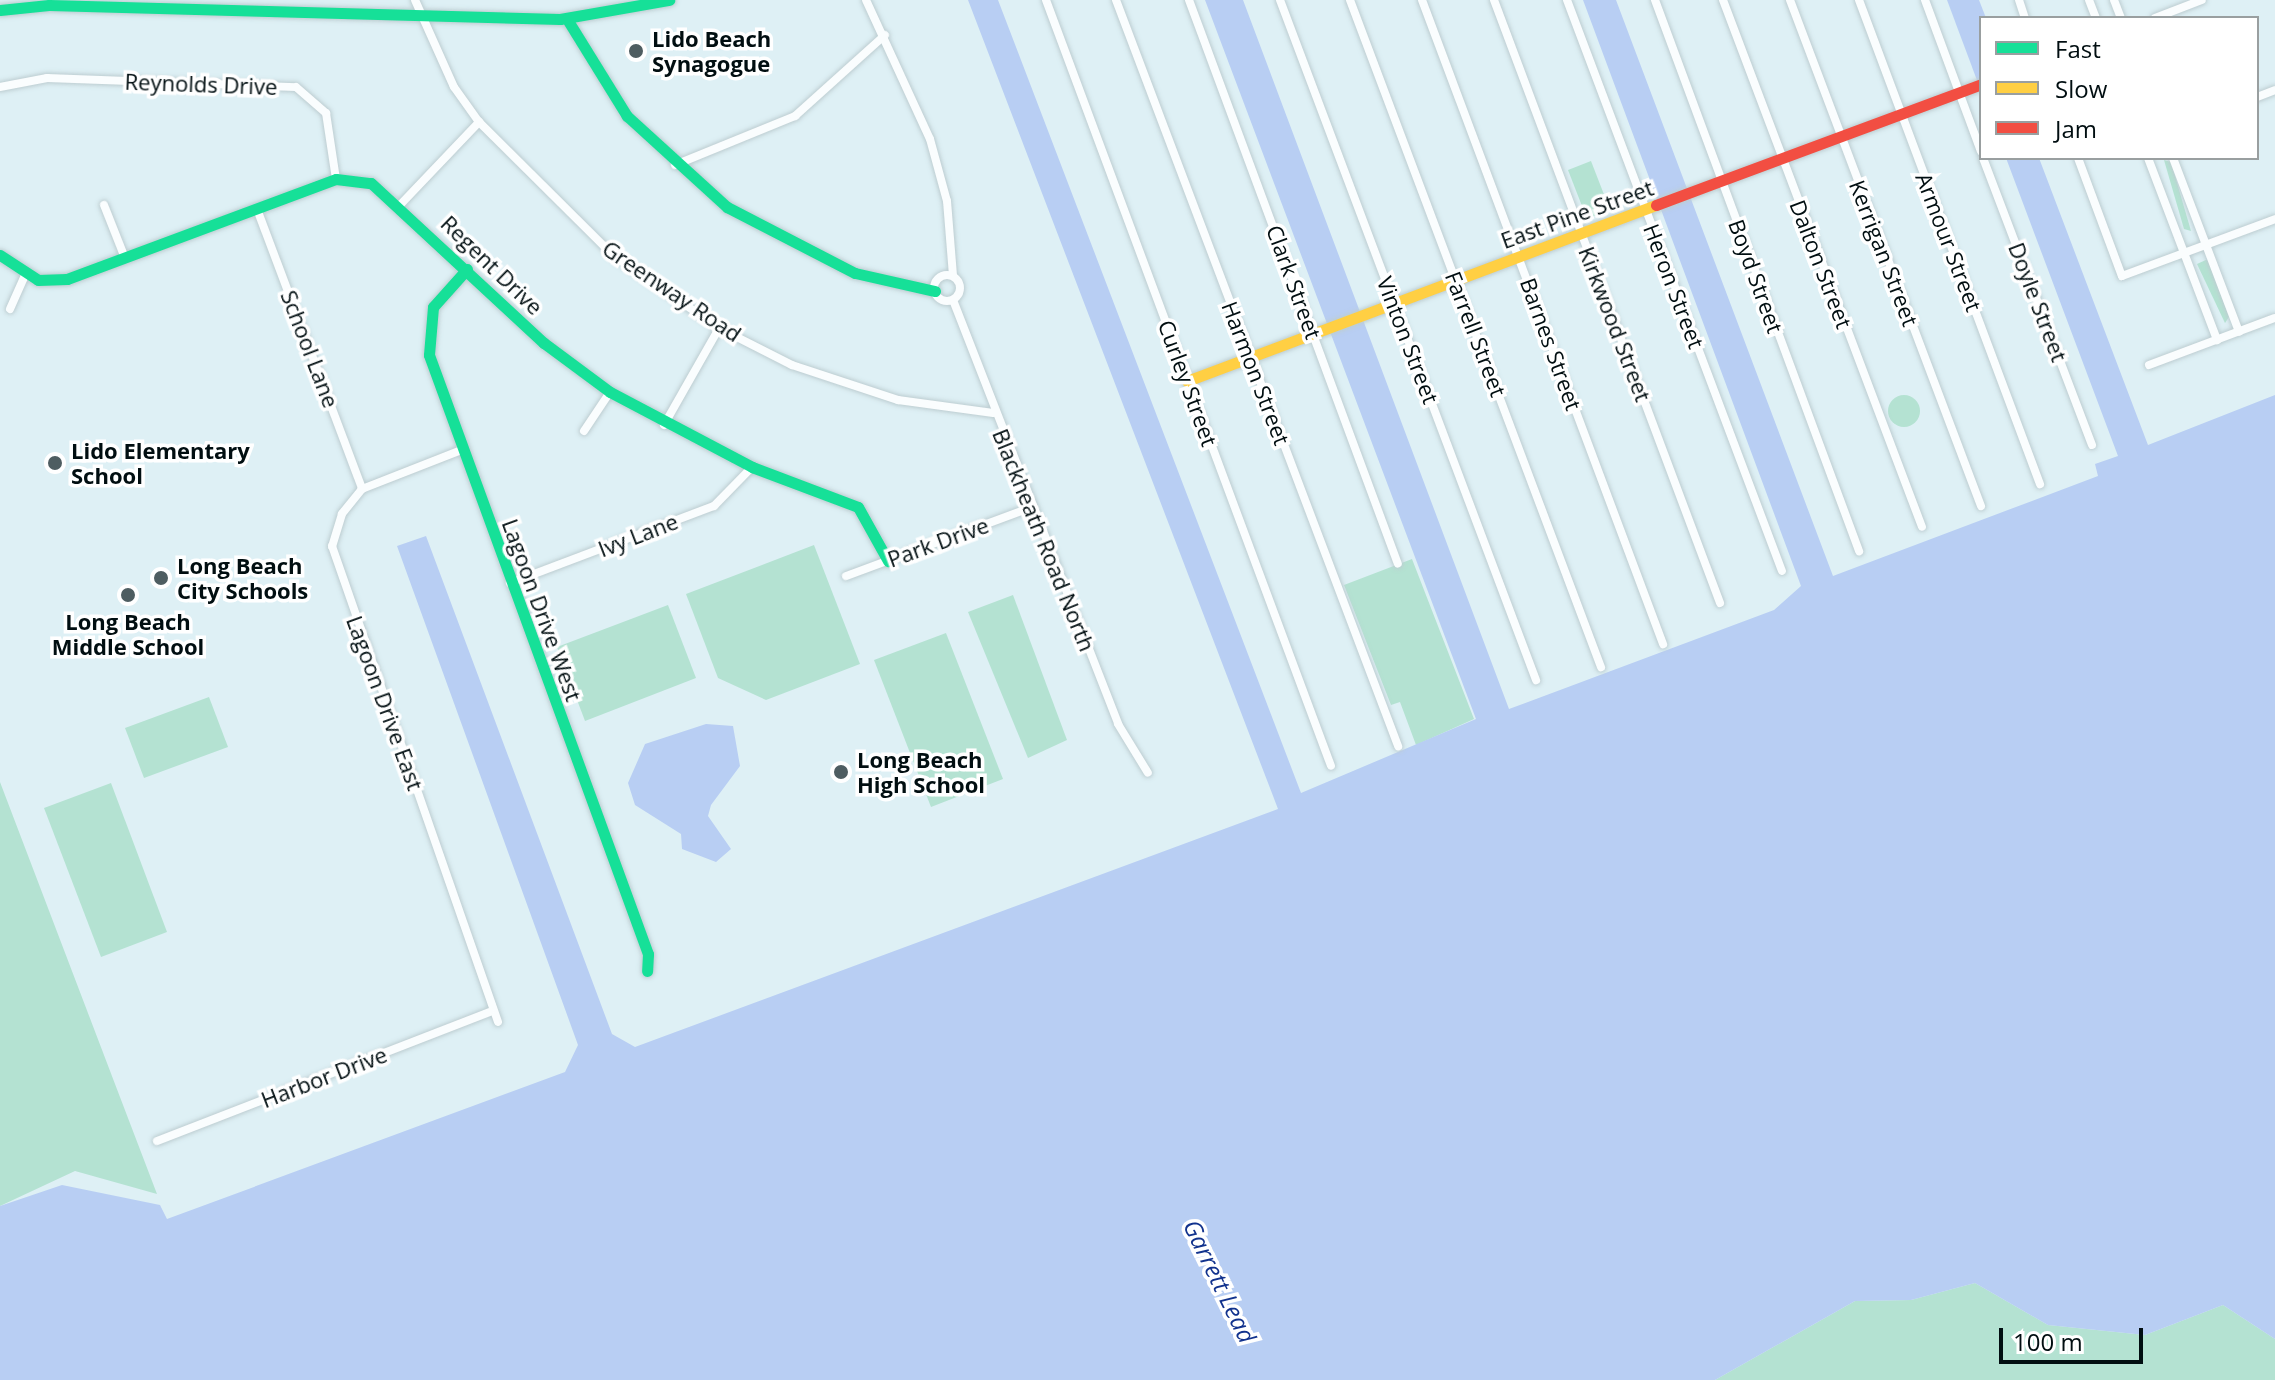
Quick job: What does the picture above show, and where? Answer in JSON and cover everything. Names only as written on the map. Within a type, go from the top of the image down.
[{"type":"main road","points":[[0,10],[49,5],[567,19],[669,0]]},
{"type":"main road","points":[[567,19],[607,91],[675,165],[737,214],[806,252],[869,278],[935,291]]},
{"type":"main road","name":"East Pine Street","points":[[1187,381],[1970,88]]},
{"type":"main road","points":[[0,255],[25,275],[67,279],[336,179]]},
{"type":"main road","name":"Regent Drive","points":[[336,179],[371,183],[400,205],[467,269],[610,392],[664,425],[752,467],[858,507],[888,561]]},
{"type":"main road","name":"Lagoon Drive West","points":[[467,269],[433,307],[426,332],[510,583],[648,954],[647,971]]},
{"type":"street","name":"Greenway Road","points":[[415,0],[454,87],[479,122],[613,255],[719,328],[852,386],[993,413]]},
{"type":"street","points":[[866,0],[885,35],[930,139],[947,201],[953,276],[941,277],[935,291],[953,300]]},
{"type":"street","name":"Curley Street","points":[[1046,0],[1331,766]]},
{"type":"street","name":"Harmon Street","points":[[1116,0],[1398,746]]},
{"type":"street","name":"Clark Street","points":[[1189,0],[1318,332],[1398,564]]},
{"type":"street","name":"Vinton Street","points":[[1280,0],[1536,680]]},
{"type":"street","name":"Farrell Street","points":[[1350,0],[1601,667]]},
{"type":"street","name":"Barnes Street","points":[[1422,0],[1663,644]]},
{"type":"street","name":"Kirkwood Street","points":[[1494,0],[1720,603]]},
{"type":"street","name":"Heron Street","points":[[1567,0],[1649,208],[1782,571]]},
{"type":"street","name":"Boyd Street","points":[[1655,0],[1859,551]]},
{"type":"street","name":"Dalton Street","points":[[1723,0],[1922,527]]},
{"type":"street","name":"Kerrigan Street","points":[[1790,0],[1981,506]]},
{"type":"street","name":"Armour Street","points":[[1859,0],[2040,484]]},
{"type":"street","points":[[1925,0],[1970,88],[1979,140]]},
{"type":"street","points":[[2160,16],[2202,0]]},
{"type":"street","points":[[675,165],[795,116],[885,35]]},
{"type":"street","name":"Reynolds Drive","points":[[0,87],[47,78],[296,87],[326,113],[336,179]]},
{"type":"street","points":[[400,205],[479,122]]},
{"type":"street","name":"Doyle Street","points":[[1984,160],[2092,445]]},
{"type":"street","points":[[2079,160],[2122,276],[2275,219]]},
{"type":"street","points":[[2149,160],[2217,340]]},
{"type":"street","points":[[2174,160],[2239,332]]},
{"type":"street","points":[[104,205],[125,258]]},
{"type":"street","name":"School Lane","points":[[257,209],[362,489]]},
{"type":"street","points":[[10,309],[25,275]]},
{"type":"street","name":"Blackheath Road North","points":[[953,276],[960,286],[953,300],[1030,508],[1118,724],[1148,773]]},
{"type":"street","points":[[2149,365],[2275,318]]},
{"type":"street","points":[[664,425],[719,328]]},
{"type":"street","points":[[584,431],[610,392]]},
{"type":"street","points":[[362,489],[464,449]]},
{"type":"street","name":"Ivy Lane","points":[[510,583],[714,506],[752,467]]},
{"type":"street","name":"Lagoon Drive East","points":[[362,489],[338,522],[333,558],[494,1002],[490,1012],[498,1022]]},
{"type":"street","name":"Park Drive","points":[[846,576],[1030,508]]},
{"type":"street","name":"Harbor Drive","points":[[157,1141],[490,1012]]},
{"type":"green space","points":[[2164,160],[2171,162],[2191,231],[2184,229]]},
{"type":"green space","points":[[1591,161],[1610,210],[1587,219],[1568,170]]},
{"type":"green space","points":[[2208,259],[2229,317],[2225,323],[2197,264]]},
{"type":"green space","points":[[1904,395],[1915,400],[1920,411],[1915,422],[1904,427],[1893,422],[1888,411],[1893,400]]},
{"type":"green space","points":[[814,545],[860,664],[766,700],[718,678],[686,594]]},
{"type":"green space","points":[[1412,559],[1474,719],[1416,745],[1400,702],[1391,705],[1344,585]]},
{"type":"green space","points":[[1013,595],[1067,740],[1028,758],[968,612]]},
{"type":"green space","points":[[668,605],[696,678],[585,721],[557,647]]},
{"type":"green space","points":[[946,633],[1003,779],[931,807],[874,660]]},
{"type":"green space","points":[[209,697],[228,747],[144,778],[125,728]]},
{"type":"green space","points":[[0,782],[157,1194],[75,1171],[0,1206]]},
{"type":"green space","points":[[111,783],[167,932],[101,957],[44,808]]},
{"type":"green space","points":[[1975,1283],[2048,1325],[2145,1335],[2223,1305],[2275,1339],[2275,1380],[1715,1380],[1855,1301],[1911,1300]]},
{"type":"water","name":"Garrett Lead","points":[[968,0],[998,0],[1301,793],[1476,719],[1205,0],[1243,0],[1509,709],[1774,610],[1801,586],[1583,0],[1616,0],[1833,576],[2098,476],[2095,464],[2118,456],[2007,160],[2040,160],[2148,445],[2275,395],[2275,1339],[2223,1305],[2145,1335],[2048,1325],[1975,1283],[1911,1300],[1855,1301],[1715,1380],[0,1380],[0,1206],[62,1185],[160,1205],[167,1219],[565,1072],[578,1045],[397,546],[426,536],[612,1034],[635,1047],[1278,809]]},
{"type":"water","points":[[1947,0],[1979,0],[1985,16],[1979,16],[1979,86]]},
{"type":"water","points":[[706,724],[733,726],[740,766],[711,805],[708,816],[731,849],[716,862],[682,849],[681,834],[635,805],[628,783],[645,744]]},
{"type":"traffic: fast","points":[[0,10],[49,5],[560,19],[669,0]]},
{"type":"traffic: fast","points":[[567,19],[627,116],[727,207],[855,273],[935,291]]},
{"type":"traffic: fast","points":[[0,255],[38,280],[67,279],[336,179],[371,183],[544,343],[610,392],[752,467],[858,507],[888,561]]},
{"type":"traffic: fast","points":[[467,269],[433,307],[429,355],[648,954],[647,971]]},
{"type":"traffic: slow","points":[[1187,381],[1656,205]]},
{"type":"traffic: jam","points":[[1656,205],[1979,85]]},
{"type":"place","name":"Lido Beach Synagogue","points":[[636,51]]},
{"type":"place","name":"Lido Elementary School","points":[[55,463]]},
{"type":"place","name":"Long Beach City Schools","points":[[161,578]]},
{"type":"place","name":"Long Beach Middle School","points":[[128,595]]},
{"type":"place","name":"Long Beach High School","points":[[841,772]]}]
